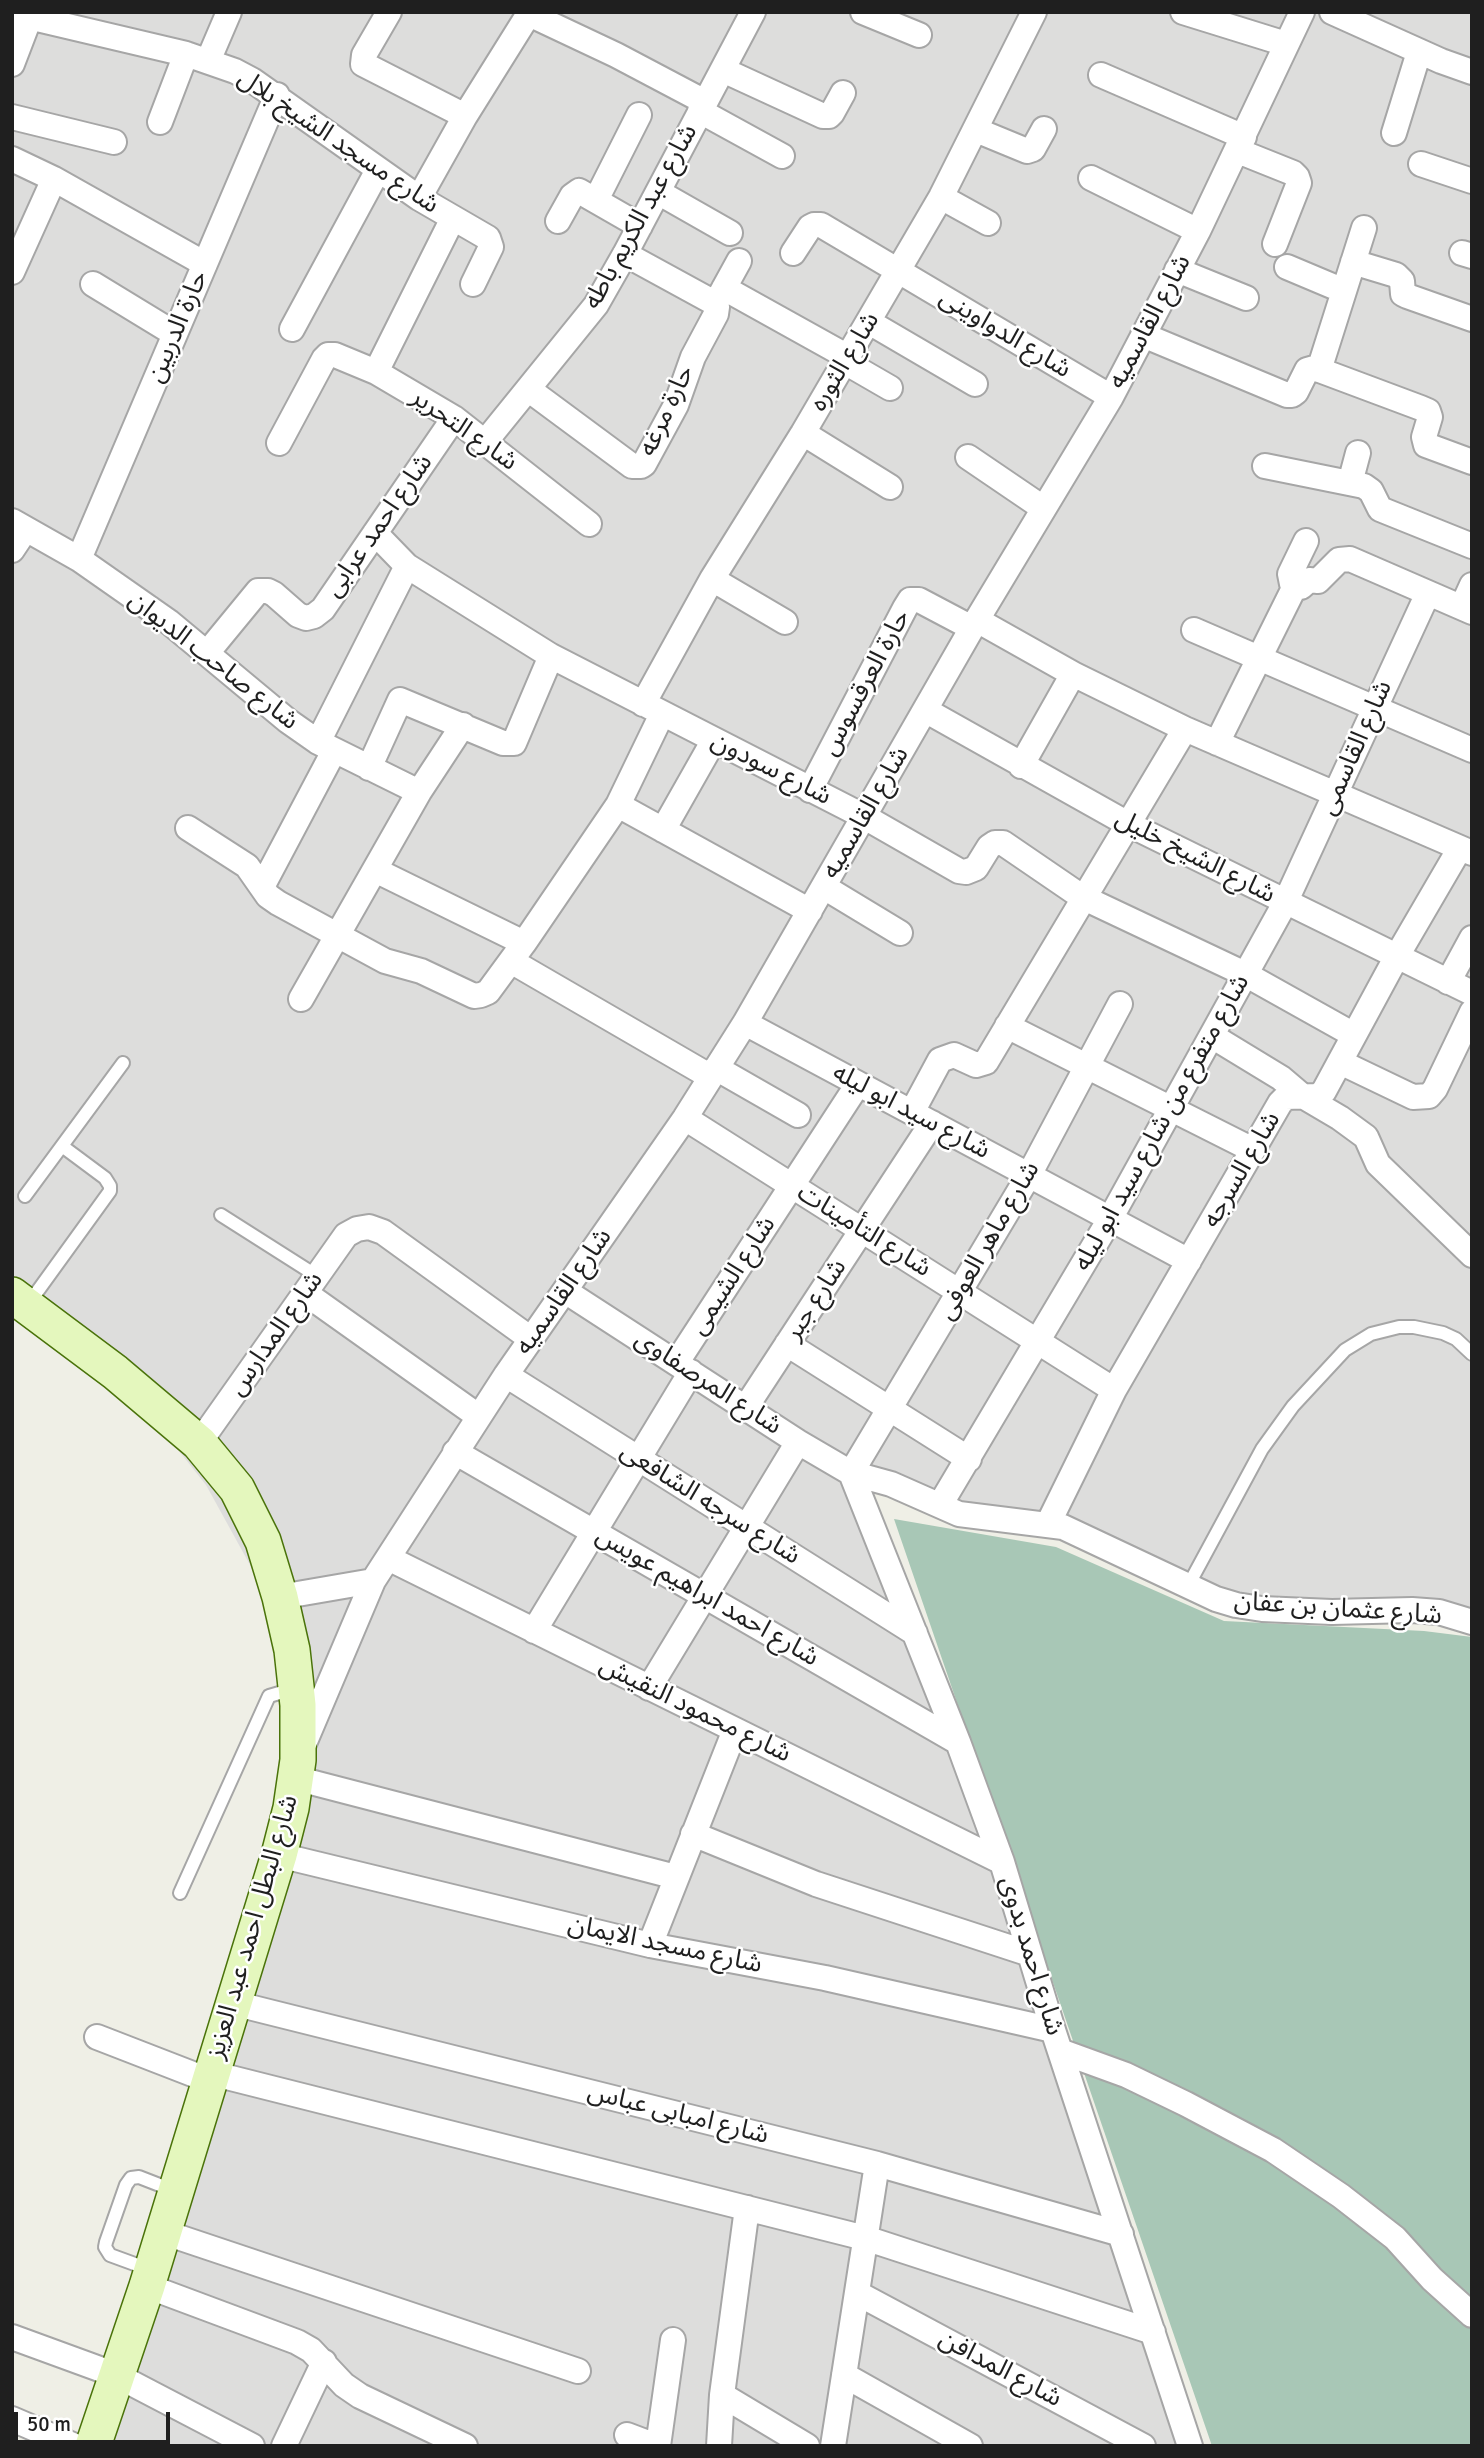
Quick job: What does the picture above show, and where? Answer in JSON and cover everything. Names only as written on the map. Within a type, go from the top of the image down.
[{"type":"main road","name":"شارع البطل احمد عبد العزيز","points":[[20,1301],[116,1372],[200,1443],[237,1489],[263,1541],[280,1597],[292,1650],[296,1688],[296,1769],[291,1808],[279,1855],[149,2278],[93,2446]]},
{"type":"street","points":[[160,122],[197,58],[229,12]]},
{"type":"street","points":[[388,12],[362,59],[363,64],[465,116]]},
{"type":"street","name":"شارع عبد الكريم باطه","points":[[485,442],[596,305],[753,12]]},
{"type":"street","points":[[863,12],[919,35]]},
{"type":"street","points":[[1182,12],[1286,44]]},
{"type":"street","name":"شارع القاسميه","points":[[296,1769],[373,1581],[478,1416],[685,1118],[745,1023],[974,624],[1111,397],[1198,231],[1302,12]]},
{"type":"street","points":[[1332,12],[1419,52],[1472,72]]},
{"type":"street","points":[[419,198],[465,116],[529,13],[616,55],[782,156]]},
{"type":"street","name":"شارع الثوره","points":[[337,936],[386,961],[421,971],[474,996],[488,992],[618,805],[653,709],[712,579],[847,360],[941,197],[976,130],[1025,15]]},
{"type":"street","points":[[12,64],[31,16]]},
{"type":"street","name":"شارع مسجد الشيخ بلال","points":[[31,16],[197,58],[235,71],[277,95],[419,198],[488,238],[491,242],[473,284]]},
{"type":"street","points":[[1394,132],[1419,52]]},
{"type":"street","points":[[723,70],[823,116],[832,113],[844,93]]},
{"type":"street","points":[[1101,75],[1241,144],[1293,173],[1299,183],[1275,244]]},
{"type":"street","name":"حارة الدربين","points":[[79,559],[277,95]]},
{"type":"street","points":[[596,200],[639,115]]},
{"type":"street","points":[[12,117],[114,142]]},
{"type":"street","points":[[976,130],[1027,151],[1033,149],[1044,129]]},
{"type":"street","points":[[12,159],[54,179],[205,264]]},
{"type":"street","points":[[1421,164],[1472,181]]},
{"type":"street","points":[[292,329],[378,170]]},
{"type":"street","points":[[1091,178],[1198,231]]},
{"type":"street","points":[[12,272],[54,179]]},
{"type":"street","points":[[558,221],[576,192],[582,192],[640,226]]},
{"type":"street","points":[[658,192],[730,233]]},
{"type":"street","points":[[941,197],[988,223]]},
{"type":"street","points":[[376,372],[453,218]]},
{"type":"street","name":"شارع الدواوينى","points":[[793,253],[810,227],[818,224],[1111,397]]},
{"type":"street","points":[[1319,369],[1364,228]]},
{"type":"street","points":[[625,254],[847,360],[890,388]]},
{"type":"street","points":[[719,300],[739,261]]},
{"type":"street","points":[[1353,262],[1396,275],[1402,281],[1403,294],[1407,296],[1472,319]]},
{"type":"street","points":[[1287,267],[1344,290]]},
{"type":"street","points":[[1177,270],[1246,298]]},
{"type":"street","points":[[93,284],[175,334]]},
{"type":"street","name":"حارة مرغه","points":[[528,389],[632,466],[641,466],[676,405],[693,357],[716,314],[719,300]]},
{"type":"street","points":[[869,321],[975,384]]},
{"type":"street","points":[[1143,335],[1292,396],[1307,370],[1319,369],[1428,411],[1430,417],[1424,437],[1426,445],[1471,460]]},
{"type":"street","name":"شارع التحرير","points":[[279,443],[328,355],[335,355],[376,372],[454,418],[589,524]]},
{"type":"street","name":"شارع احمد عرابى","points":[[207,653],[258,591],[274,594],[298,615],[306,618],[314,616],[323,608],[454,418]]},
{"type":"street","points":[[803,433],[890,487]]},
{"type":"street","points":[[1350,484],[1357,453]]},
{"type":"street","points":[[968,457],[1043,508]]},
{"type":"street","points":[[1265,466],[1364,486],[1371,491],[1380,509],[1472,546]]},
{"type":"street","points":[[12,550],[19,525]]},
{"type":"street","name":"شارع صاحب الديوان","points":[[19,525],[79,559],[169,622],[326,747],[419,792]]},
{"type":"street","name":"شارع سودون","points":[[375,533],[407,566],[551,656],[863,816],[959,871],[966,872],[976,868],[989,847],[995,843],[1003,843],[1083,897],[1245,974],[1354,1035]]},
{"type":"street","points":[[1306,541],[1290,574],[1292,584],[1296,586],[1301,587],[1309,580],[1318,581],[1335,563],[1344,558],[1428,593],[1468,601]]},
{"type":"street","points":[[262,887],[407,566]]},
{"type":"street","points":[[712,579],[785,622]]},
{"type":"street","points":[[1217,743],[1296,586]]},
{"type":"street","name":"شارع القاسمى","points":[[1285,903],[1428,593]]},
{"type":"street","name":"حارة العرقسوس","points":[[810,790],[911,600],[919,600],[974,624]]},
{"type":"street","points":[[974,624],[1185,729],[1466,850]]},
{"type":"street","points":[[1194,630],[1472,750]]},
{"type":"street","points":[[369,768],[400,700],[503,743],[514,743],[551,656]]},
{"type":"street","points":[[1021,766],[1073,674]]},
{"type":"street","name":"شارع الشيخ خليل","points":[[925,710],[1128,824],[1472,993]]},
{"type":"street","points":[[301,999],[419,792],[463,725]]},
{"type":"street","points":[[1185,729],[1007,1026],[1253,1150]]},
{"type":"street","points":[[663,830],[714,740]]},
{"type":"street","points":[[618,805],[810,911]]},
{"type":"street","points":[[188,828],[247,866],[268,896],[337,936]]},
{"type":"street","name":"شارع السرجه","points":[[1048,1524],[1114,1390],[1280,1103],[1286,1097],[1318,1096],[1324,1091],[1397,956],[1466,850]]},
{"type":"street","points":[[375,870],[517,952],[713,1073],[798,1115]]},
{"type":"street","points":[[824,887],[900,933]]},
{"type":"street","name":"شارع متفرع من شارع سيد ابو ليله","points":[[940,1506],[1110,1219],[1285,903]]},
{"type":"street","points":[[1448,982],[1472,938]]},
{"type":"street","name":"شارع ماهر العوفى","points":[[851,1474],[1028,1175],[1120,1004]]},
{"type":"street","points":[[1340,1062],[1413,1097],[1429,1096],[1435,1089],[1472,1012]]},
{"type":"street","name":"شارع سيد ابو ليله","points":[[745,1023],[1189,1261]]},
{"type":"street","name":"شارع جبر","points":[[746,1407],[862,1230],[922,1118],[940,1060],[954,1055],[976,1065],[986,1062],[1007,1026]]},
{"type":"street","points":[[1212,1036],[1281,1078],[1301,1095],[1366,1137],[1378,1164],[1472,1255]]},
{"type":"street","name":"شارع الشيمى","points":[[534,1631],[638,1459],[684,1367],[792,1185],[858,1084]]},
{"type":"street","name":"شارع التأمينات","points":[[685,1118],[1114,1390]]},
{"type":"street","name":"شارع المدارس","points":[[200,1443],[345,1235],[357,1229],[369,1227],[383,1231],[531,1339]]},
{"type":"street","points":[[311,1284],[478,1416]]},
{"type":"street","name":"شارع المرصفاوى","points":[[565,1291],[851,1474]]},
{"type":"street","points":[[787,1344],[969,1459]]},
{"type":"street","name":"شارع سرجه الشافعى","points":[[506,1375],[915,1633]]},
{"type":"street","points":[[649,1688],[798,1442]]},
{"type":"street","name":"شارع احمد ابراهيم عويس","points":[[455,1452],[958,1742]]},
{"type":"street","name":"شارع عثمان بن عفان","points":[[851,1474],[891,1484],[959,1514],[1048,1524],[1082,1535],[1216,1599],[1262,1609],[1439,1612],[1472,1622]]},
{"type":"street","name":"شارع احمد بدوى","points":[[851,1474],[958,1742],[1002,1862],[1056,2041],[1190,2446]]},
{"type":"street","name":"شارع محمود النقيش","points":[[388,1559],[1002,1862]]},
{"type":"street","points":[[280,1597],[373,1581]]},
{"type":"street","points":[[650,1945],[735,1730]]},
{"type":"street","points":[[296,1769],[676,1877]]},
{"type":"street","points":[[693,1834],[816,1884],[1030,1954]]},
{"type":"street","name":"شارع مسجد الايمان","points":[[279,1855],[650,1945],[825,1978],[1056,2041],[1273,2150],[1341,2196],[1395,2238],[1432,2279],[1472,2315]]},
{"type":"street","name":"شارع امبابى عباس","points":[[233,2003],[877,2164],[1121,2234]]},
{"type":"street","points":[[97,2037],[210,2076],[865,2238],[1153,2332]]},
{"type":"street","points":[[833,2446],[877,2164]]},
{"type":"street","points":[[719,2446],[722,2395],[747,2208]]},
{"type":"street","points":[[163,2232],[578,2371]]},
{"type":"street","points":[[149,2278],[297,2342],[311,2350],[344,2385],[360,2396],[465,2446]]},
{"type":"street","name":"شارع المدافن","points":[[857,2293],[1143,2446]]},
{"type":"street","points":[[12,2337],[117,2375],[252,2446]]},
{"type":"street","points":[[627,2435],[657,2446],[673,2340]]},
{"type":"street","points":[[284,2446],[324,2362]]},
{"type":"street","points":[[844,2375],[970,2446]]},
{"type":"street","points":[[722,2395],[807,2446]]},
{"type":"street","points":[[12,2419],[75,2446]]},
{"type":"lane","points":[[25,1196],[123,1063]]},
{"type":"lane","points":[[20,1301],[110,1191],[104,1178],[62,1146]]},
{"type":"lane","points":[[221,1215],[311,1284]]},
{"type":"lane","points":[[1188,1586],[1262,1449],[1293,1406],[1345,1350],[1371,1334],[1399,1327],[1414,1327],[1457,1339],[1472,1354]]},
{"type":"lane","points":[[180,1892],[269,1696],[296,1688]]},
{"type":"lane","points":[[149,2278],[110,2255],[106,2242],[126,2185],[131,2178],[138,2177],[175,2191]]},
{"type":"shaded area","points":[[12,12],[1472,12],[1472,1614],[1240,1600],[846,1465],[977,1809],[1186,2446],[83,2446],[284,1796],[286,1682],[266,1594],[206,1485],[160,1427],[12,1303]]},
{"type":"green space","points":[[894,1519],[1056,1547],[1224,1621],[1424,1631],[1472,1637],[1472,2446],[1212,2446]]}]
